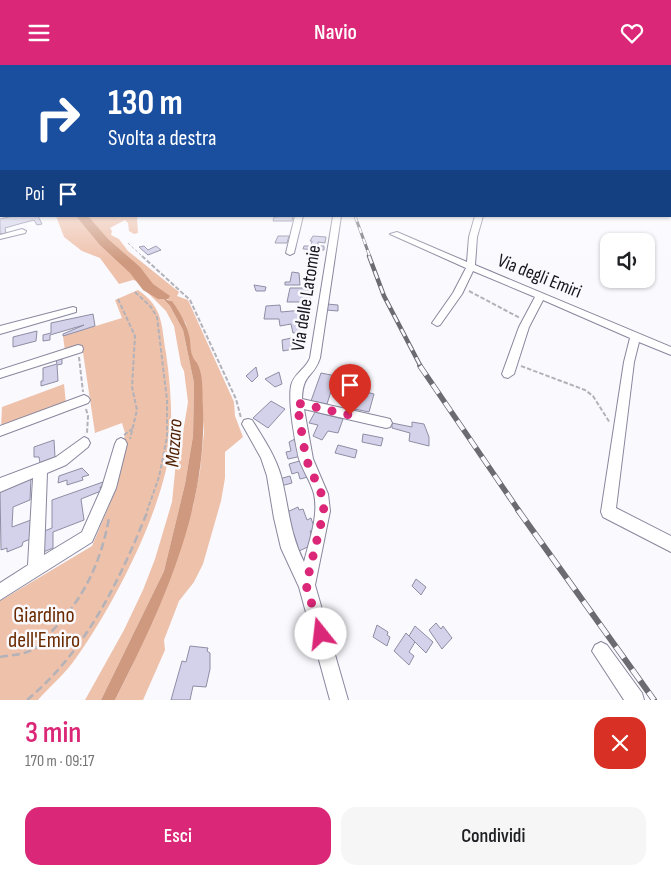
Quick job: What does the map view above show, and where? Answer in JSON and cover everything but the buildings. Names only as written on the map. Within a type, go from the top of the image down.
[{"type":"street","points":[[290,253],[299,217]]},
{"type":"street","name":"Via delle Latomie","points":[[336,217],[315,358],[312,366],[303,373],[297,385],[297,403],[306,459],[321,493],[324,511],[306,585],[339,700]]},
{"type":"street","points":[[437,323],[471,266],[473,237],[479,217]]},
{"type":"street","points":[[0,237],[22,231]]},
{"type":"street","name":"Via degli Emiri","points":[[394,233],[671,351]]},
{"type":"street","points":[[508,374],[527,321],[541,295]]},
{"type":"street","points":[[0,330],[73,310]]},
{"type":"street","points":[[636,335],[629,362],[608,512],[671,544]]},
{"type":"street","points":[[0,374],[78,349]]},
{"type":"street","points":[[0,431],[84,400]]},
{"type":"street","points":[[297,403],[386,423]]},
{"type":"street","points":[[248,424],[270,463],[289,547],[306,585]]},
{"type":"street","points":[[0,485],[61,461],[84,443]]},
{"type":"street","points":[[0,592],[87,537],[110,488],[121,444]]},
{"type":"street","points":[[36,569],[40,469]]},
{"type":"street","points":[[601,651],[635,700]]},
{"type":"path","points":[[128,243],[190,299],[236,399],[241,419],[248,424]]},
{"type":"path","points":[[459,289],[476,293],[506,312],[527,321]]},
{"type":"path","points":[[27,700],[54,676],[68,659],[104,606],[146,514],[160,472],[166,448],[167,428],[166,392],[160,337],[157,316],[152,308],[135,291]]},
{"type":"path","points":[[512,361],[523,367],[585,389],[601,407],[619,438]]},
{"type":"green space","points":[[56,217],[138,217],[138,233],[134,234],[129,231],[128,223],[125,220],[110,228],[112,231],[111,235],[119,239],[128,251],[179,292],[177,296],[188,300],[234,402],[235,416],[243,437],[225,452],[225,478],[221,501],[203,564],[194,582],[179,601],[164,640],[165,650],[143,700],[115,700],[131,668],[193,507],[200,471],[204,432],[199,369],[192,356],[186,324],[172,301],[151,287],[150,284],[146,287],[160,295],[170,306],[183,330],[194,383],[193,436],[185,484],[164,571],[101,700],[85,700],[124,630],[155,559],[172,502],[177,452],[181,445],[188,402],[184,371],[181,365],[174,326],[166,311],[141,286],[140,282],[133,280],[119,284],[100,258],[82,251],[64,237]]},
{"type":"green space","name":"Giardino dell'Emiro","points":[[138,290],[153,303],[160,318],[169,373],[171,405],[171,436],[168,462],[150,521],[122,582],[91,636],[72,664],[38,700],[0,700],[0,601],[92,546],[117,487],[125,433],[122,423],[95,433],[82,346],[65,351],[63,336],[122,318],[115,300]]},
{"type":"green space","points":[[64,384],[66,404],[1,428],[2,407]]},
{"type":"shaded area","name":"Mazaro","points":[[145,282],[164,294],[167,300],[172,301],[188,330],[192,355],[197,362],[202,379],[202,447],[197,485],[189,522],[178,559],[164,595],[149,631],[115,700],[101,700],[164,571],[185,484],[193,436],[194,383],[183,330],[170,306],[160,295],[146,287]]},
{"type":"waterway","name":"Mazaro","points":[[83,217],[104,242],[135,270],[148,287],[163,296]]},
{"type":"railway","points":[[355,217],[370,257]]},
{"type":"railway","points":[[369,256],[384,296],[421,367]]},
{"type":"railway","points":[[420,366],[519,511]]},
{"type":"railway","points":[[518,510],[654,700]]},
{"type":"route","points":[[321,634],[306,585],[324,511],[321,493],[306,459],[297,403],[350,415]]}]
